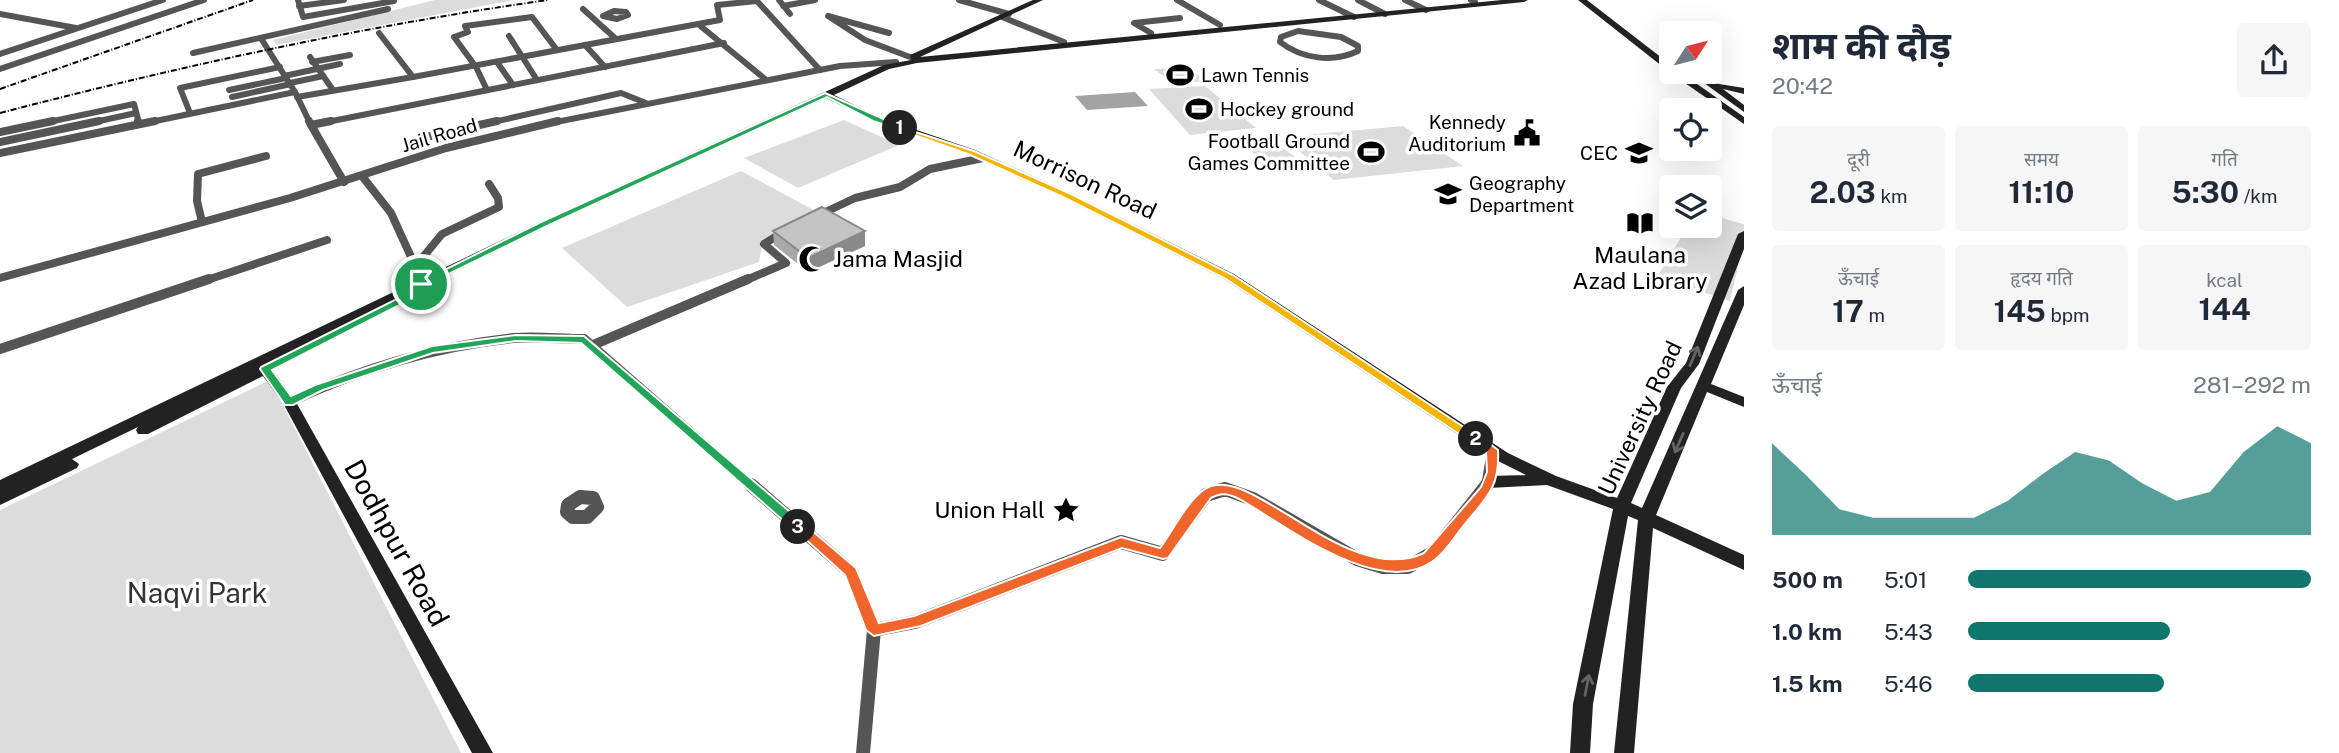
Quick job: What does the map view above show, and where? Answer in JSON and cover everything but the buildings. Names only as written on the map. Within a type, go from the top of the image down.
[{"type":"main road","points":[[0,499],[423,286],[1039,0]]},
{"type":"main road","points":[[1422,8],[1495,0]]},
{"type":"main road","points":[[907,60],[1524,0]]},
{"type":"main road","points":[[1582,0],[1659,59]]},
{"type":"main road","points":[[1592,0],[1659,48]]},
{"type":"main road","points":[[907,60],[1220,25],[1350,15]]},
{"type":"main road","points":[[1691,84],[1744,121]]},
{"type":"main road","points":[[1700,84],[1744,92]]},
{"type":"main road","points":[[1709,84],[1744,109]]},
{"type":"main road","name":"Morrison Road","points":[[830,96],[876,119],[983,158],[1144,233],[1230,277],[1497,453],[1550,480],[1622,506],[1744,563]]},
{"type":"main road","name":"University Road","points":[[1580,753],[1583,704],[1622,506],[1674,387],[1692,364],[1744,234]]},
{"type":"main road","points":[[1624,753],[1646,518],[1744,290]]},
{"type":"main road","points":[[0,487],[262,365]]},
{"type":"main road","name":"Dodhpur Road","points":[[262,365],[289,402],[483,753]]},
{"type":"main road","points":[[1704,386],[1744,402]]},
{"type":"main road","points":[[1489,482],[1550,480]]},
{"type":"street","points":[[0,54],[163,0]]},
{"type":"street","points":[[0,69],[204,0]]},
{"type":"street","points":[[344,0],[298,3],[303,17],[356,4],[394,1]]},
{"type":"street","points":[[779,0],[790,15]]},
{"type":"street","points":[[783,6],[815,0]]},
{"type":"street","points":[[959,0],[1005,16],[1063,42]]},
{"type":"street","points":[[1177,0],[1220,25]]},
{"type":"street","points":[[1320,0],[1350,15]]},
{"type":"street","points":[[1358,0],[1381,12]]},
{"type":"street","points":[[1405,0],[1422,8]]},
{"type":"street","points":[[229,91],[290,85],[333,90],[476,67],[720,20],[717,5],[757,1],[820,70]]},
{"type":"street","points":[[193,53],[262,40],[388,9]]},
{"type":"street","points":[[583,9],[616,39]]},
{"type":"street","points":[[0,13],[79,29]]},
{"type":"street","points":[[889,33],[834,15],[828,16],[865,40],[907,60]]},
{"type":"street","points":[[487,90],[476,67],[454,37],[468,32],[465,26],[532,17],[557,50]]},
{"type":"street","points":[[625,17],[641,35]]},
{"type":"street","points":[[1151,33],[1134,23],[1180,18]]},
{"type":"street","points":[[698,24],[765,79]]},
{"type":"street","points":[[1298,32],[1327,33],[1358,46],[1358,51],[1352,55],[1318,57],[1286,47],[1280,42],[1281,37],[1298,32]]},
{"type":"street","points":[[379,33],[413,77]]},
{"type":"street","points":[[509,36],[537,80]]},
{"type":"street","points":[[262,40],[344,182]]},
{"type":"street","points":[[311,125],[724,43]]},
{"type":"street","points":[[585,45],[605,67]]},
{"type":"street","points":[[333,90],[311,60],[350,55]]},
{"type":"street","name":"Jail Road","points":[[0,278],[344,182],[446,148],[579,116],[765,79],[907,60]]},
{"type":"street","points":[[497,62],[513,85]]},
{"type":"street","points":[[290,85],[317,69],[340,64]]},
{"type":"street","points":[[0,153],[190,113],[280,67]]},
{"type":"street","points":[[190,113],[180,88],[229,91],[290,85],[323,76]]},
{"type":"street","points":[[426,137],[621,93],[646,103]]},
{"type":"street","points":[[0,132],[134,104],[139,124]]},
{"type":"street","points":[[566,105],[579,116]]},
{"type":"street","points":[[0,142],[136,113]]},
{"type":"street","points":[[83,114],[85,135]]},
{"type":"street","points":[[510,118],[520,131]]},
{"type":"street","points":[[202,222],[197,201],[198,174],[266,156]]},
{"type":"street","points":[[806,221],[855,198],[900,187],[930,169],[983,158]]},
{"type":"street","points":[[362,176],[391,214],[423,286]]},
{"type":"street","points":[[414,268],[442,234],[499,207],[498,198],[489,184]]},
{"type":"street","points":[[593,345],[786,263],[764,244],[794,227]]},
{"type":"street","points":[[0,349],[327,240]]},
{"type":"street","points":[[289,402],[319,388],[432,350],[516,338],[584,339],[698,442],[851,572],[874,630],[863,753]]},
{"type":"street","points":[[874,630],[915,622],[1121,542],[1163,554],[1206,495],[1217,489],[1230,489],[1248,498],[1345,555],[1374,565],[1414,564],[1429,557],[1489,482],[1497,453]]},
{"type":"green space","points":[[435,0],[514,0],[276,45],[273,40]]},
{"type":"green space","name":"Lawn Tennis","points":[[1189,68],[1205,81],[1174,84],[1154,69]]},
{"type":"green space","name":"Hockey ground","points":[[1205,86],[1256,128],[1190,135],[1149,89]]},
{"type":"green space","points":[[844,120],[899,145],[798,188],[744,158]]},
{"type":"green space","name":"Football Ground Games Committee","points":[[1403,126],[1463,166],[1334,180],[1282,137]]},
{"type":"green space","points":[[1268,138],[1297,158],[1265,162],[1236,140]]},
{"type":"green space","points":[[741,171],[821,214],[763,241],[759,262],[627,307],[562,248]]},
{"type":"green space","points":[[1722,218],[1744,224],[1744,241],[1730,301],[1657,277],[1681,238],[1722,238]]},
{"type":"green space","name":"Naqvi Park","points":[[270,380],[461,753],[0,753],[0,510]]},
{"type":"shaded area","points":[[1135,92],[1148,106],[1087,110],[1075,96]]},
{"type":"railway","points":[[0,89],[253,0]]},
{"type":"railway","points":[[0,113],[272,49],[410,22],[548,0]]},
{"type":"place","name":"Lawn Tennis","points":[[1180,75]]},
{"type":"place","name":"Hockey ground","points":[[1199,109]]},
{"type":"place","name":"Kennedy Auditorium","points":[[1527,133]]},
{"type":"place","name":"Football Ground Games Committee","points":[[1371,152]]},
{"type":"place","name":"CEC","points":[[1639,153]]},
{"type":"place","name":"Geography Department","points":[[1448,194]]},
{"type":"place","name":"Maulana Azad Library","points":[[1640,223]]},
{"type":"place","name":"Jama Masjid","points":[[812,259]]},
{"type":"place","name":"Union Hall","points":[[1066,510]]},
{"type":"route","points":[[827,95],[876,119],[971,152],[1066,195],[1230,277],[1492,450],[1493,472],[1487,489],[1429,557],[1414,564],[1393,567],[1374,565],[1345,555],[1248,498],[1230,489],[1217,489],[1206,495],[1163,554],[1121,542],[915,622],[874,630],[851,572],[698,442],[584,339],[516,338],[432,350],[319,388],[289,402],[265,369],[425,288],[421,284],[544,224],[827,95]]}]
